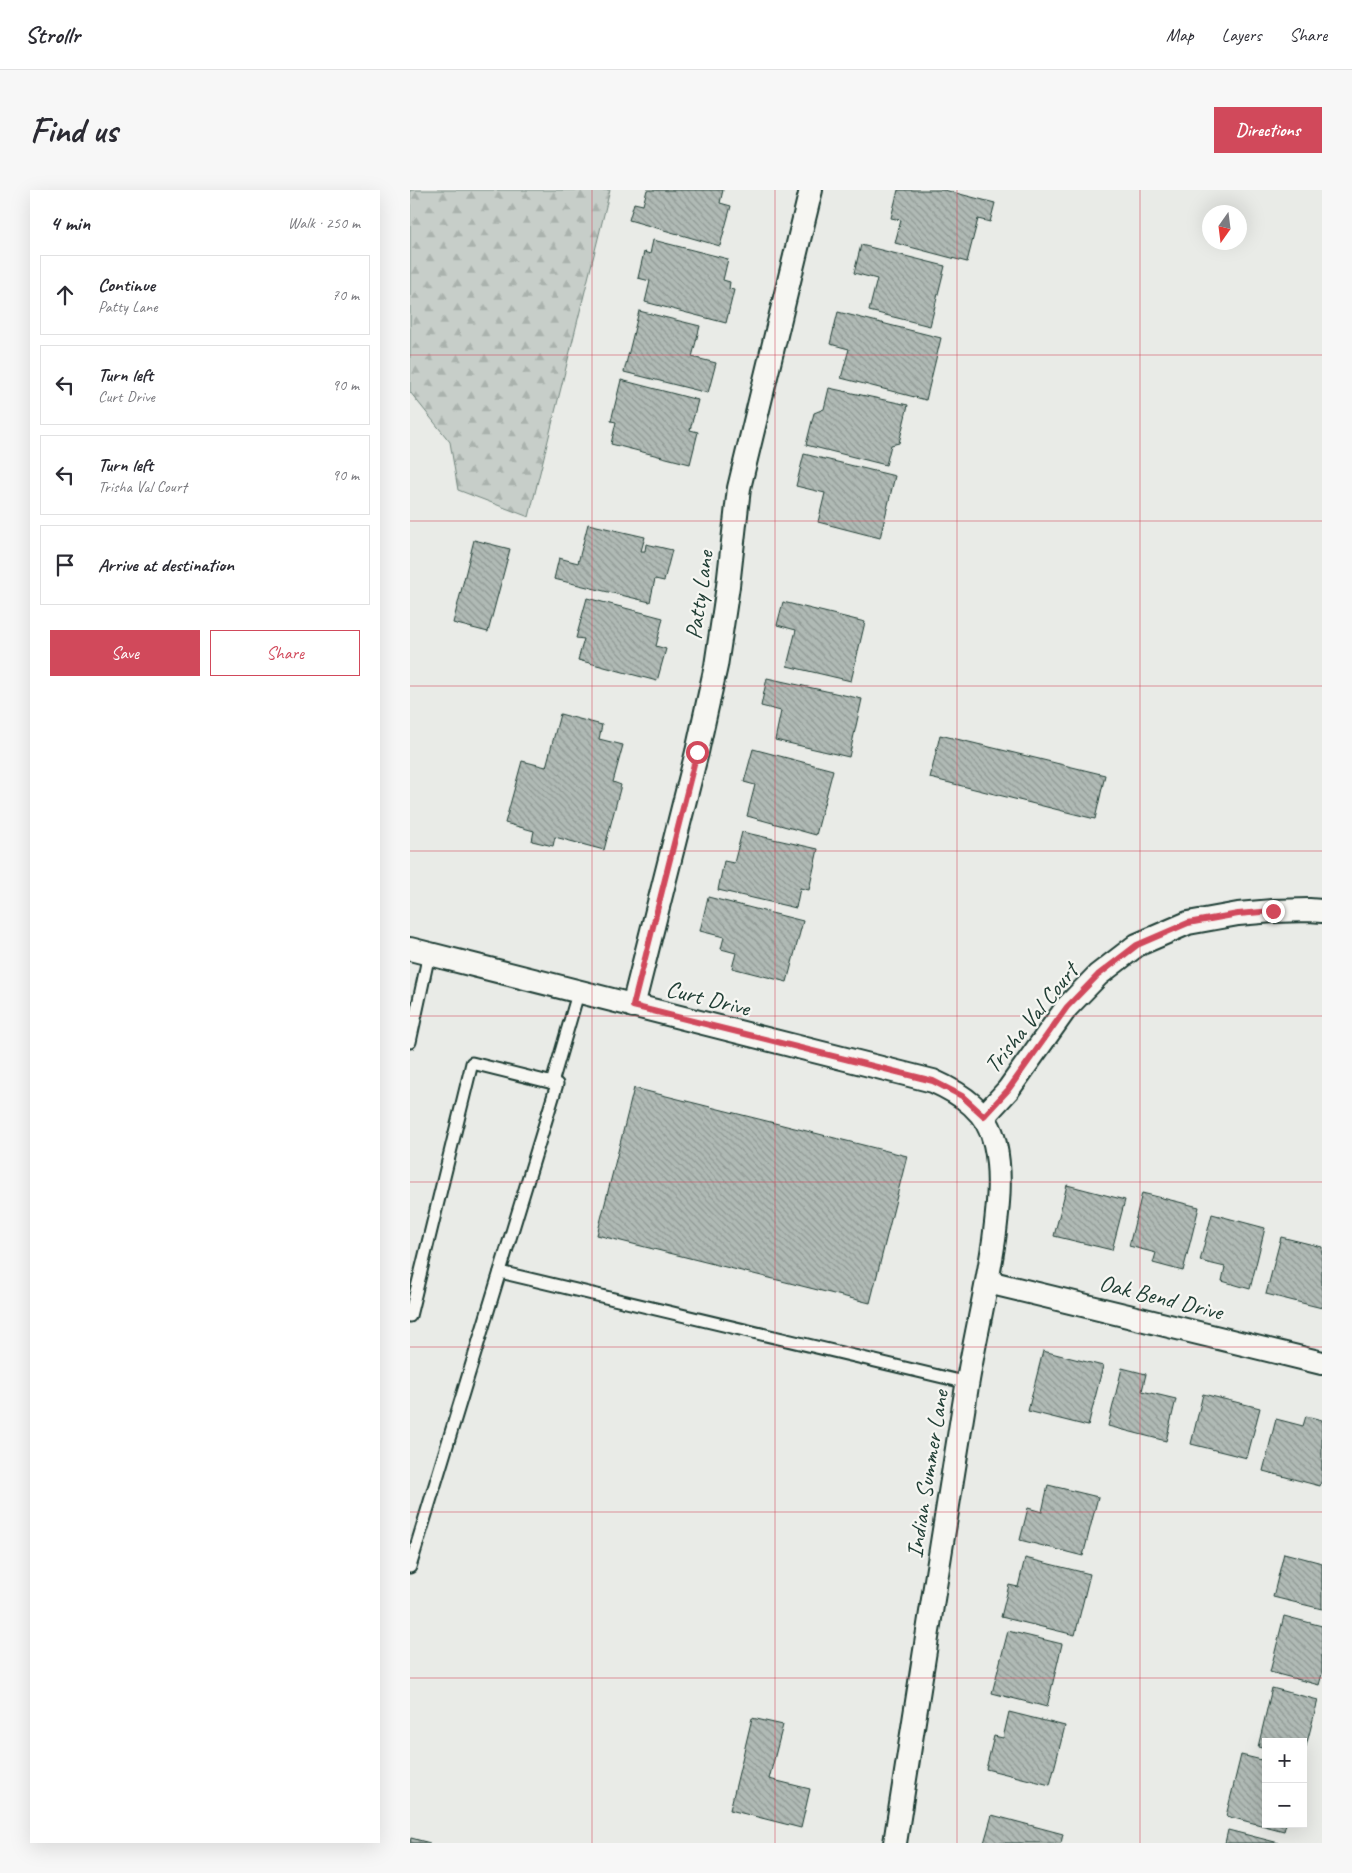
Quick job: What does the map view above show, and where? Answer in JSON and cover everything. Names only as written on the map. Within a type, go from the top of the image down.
[{"type":"street","name":"Patty Lane","points":[[633,1006],[697,752],[716,666],[728,586],[738,488],[811,190]]},
{"type":"street","name":"Trisha Val Court","points":[[984,1116],[1008,1090],[1067,1007],[1098,975],[1137,945],[1188,923],[1238,914],[1322,911]]},
{"type":"street","name":"Curt Drive","points":[[420,951],[933,1081],[962,1096],[984,1116]]},
{"type":"street","name":"Indian Summer Lane","points":[[895,1843],[968,1383],[988,1282],[998,1209],[999,1171],[995,1143],[984,1116]]},
{"type":"street","name":"Oak Bend Drive","points":[[988,1282],[1322,1363]]},
{"type":"lane","points":[[410,1042],[420,951]]},
{"type":"lane","points":[[552,1083],[579,990]]},
{"type":"lane","points":[[410,1316],[472,1063],[558,1084],[410,1567]]},
{"type":"lane","points":[[500,1272],[968,1383]]},
{"type":"green space","points":[[410,190],[610,190],[529,517],[458,490],[450,442],[410,392]]},
{"type":"building","points":[[647,190],[723,190],[720,203],[731,206],[720,246],[629,220],[634,203],[643,205]]},
{"type":"building","points":[[898,190],[944,190],[995,203],[990,222],[978,219],[967,262],[895,243],[901,220],[891,218]]},
{"type":"building","points":[[653,240],[728,259],[723,280],[730,282],[729,289],[734,290],[726,323],[645,302],[650,281],[638,278],[644,252],[650,254]]},
{"type":"building","points":[[861,245],[945,266],[930,326],[869,311],[877,279],[854,273]]},
{"type":"building","points":[[639,311],[700,326],[692,357],[716,363],[708,393],[624,372]]},
{"type":"building","points":[[838,312],[941,338],[926,400],[841,378],[849,349],[830,344]]},
{"type":"building","points":[[621,380],[698,400],[690,430],[698,432],[690,464],[611,444],[616,422],[611,421]]},
{"type":"building","points":[[829,388],[908,405],[899,443],[891,445],[886,465],[806,445],[814,413],[824,409]]},
{"type":"building","points":[[804,454],[895,476],[880,538],[818,522],[825,493],[796,486]]},
{"type":"building","points":[[588,524],[645,537],[641,551],[645,551],[646,544],[672,550],[664,581],[655,579],[650,602],[554,579],[559,558],[578,563]]},
{"type":"building","points":[[474,540],[510,549],[488,632],[453,623]]},
{"type":"building","points":[[587,598],[663,618],[656,646],[666,649],[657,681],[578,660],[584,639],[576,638]]},
{"type":"building","points":[[783,602],[865,622],[851,681],[787,666],[796,630],[777,625]]},
{"type":"building","points":[[767,678],[862,699],[849,757],[775,740],[781,711],[761,706]]},
{"type":"building","points":[[560,714],[602,725],[599,739],[623,745],[613,782],[621,785],[604,850],[555,837],[553,846],[532,841],[534,831],[505,823],[522,761],[546,767]]},
{"type":"building","points":[[940,735],[1105,775],[1095,819],[930,778]]},
{"type":"building","points":[[753,749],[833,770],[816,835],[747,816],[755,785],[744,782]]},
{"type":"building","points":[[742,832],[818,849],[809,890],[800,888],[796,908],[718,890],[724,861],[734,863]]},
{"type":"building","points":[[708,897],[803,921],[787,982],[732,968],[736,953],[721,949],[724,937],[700,931]]},
{"type":"building","points":[[634,1088],[907,1156],[870,1303],[597,1235]]},
{"type":"building","points":[[1067,1185],[1125,1200],[1112,1250],[1054,1236]]},
{"type":"building","points":[[1142,1193],[1199,1207],[1183,1271],[1153,1263],[1156,1253],[1129,1246]]},
{"type":"building","points":[[1212,1214],[1265,1228],[1250,1289],[1222,1281],[1225,1267],[1200,1261]]},
{"type":"building","points":[[1281,1237],[1322,1247],[1322,1308],[1266,1294]]},
{"type":"building","points":[[1043,1351],[1103,1366],[1088,1426],[1028,1411]]},
{"type":"building","points":[[1122,1368],[1146,1374],[1142,1391],[1176,1399],[1166,1441],[1108,1426]]},
{"type":"building","points":[[1203,1394],[1260,1408],[1247,1458],[1191,1444]]},
{"type":"building","points":[[1306,1416],[1322,1420],[1322,1480],[1320,1486],[1263,1471],[1276,1419],[1303,1426]]},
{"type":"building","points":[[1048,1485],[1098,1497],[1083,1556],[1020,1540],[1028,1508],[1042,1512]]},
{"type":"building","points":[[1284,1553],[1322,1563],[1322,1609],[1273,1597]]},
{"type":"building","points":[[1025,1558],[1090,1574],[1075,1635],[1001,1617],[1009,1585],[1018,1587]]},
{"type":"building","points":[[1284,1616],[1322,1626],[1322,1674],[1319,1685],[1270,1672]]},
{"type":"building","points":[[1008,1631],[1062,1644],[1047,1707],[992,1693]]},
{"type":"building","points":[[1272,1688],[1318,1700],[1307,1743],[1307,1738],[1262,1738],[1262,1748],[1258,1747]]},
{"type":"building","points":[[1009,1712],[1065,1726],[1050,1785],[986,1769],[994,1736],[1003,1738]]},
{"type":"building","points":[[752,1718],[783,1725],[769,1779],[810,1789],[801,1828],[730,1810]]},
{"type":"building","points":[[1241,1755],[1262,1760],[1262,1825],[1226,1816]]},
{"type":"building","points":[[992,1815],[1063,1834],[1061,1843],[984,1843]]},
{"type":"building","points":[[1272,1828],[1285,1828],[1284,1831]]},
{"type":"building","points":[[1228,1830],[1279,1843],[1225,1843]]},
{"type":"building","points":[[411,1838],[430,1843],[410,1843]]},
{"type":"route","points":[[697,752],[633,1006],[933,1081],[962,1096],[984,1116],[1008,1090],[1067,1007],[1098,975],[1137,945],[1188,923],[1238,914],[1273,911]]}]
